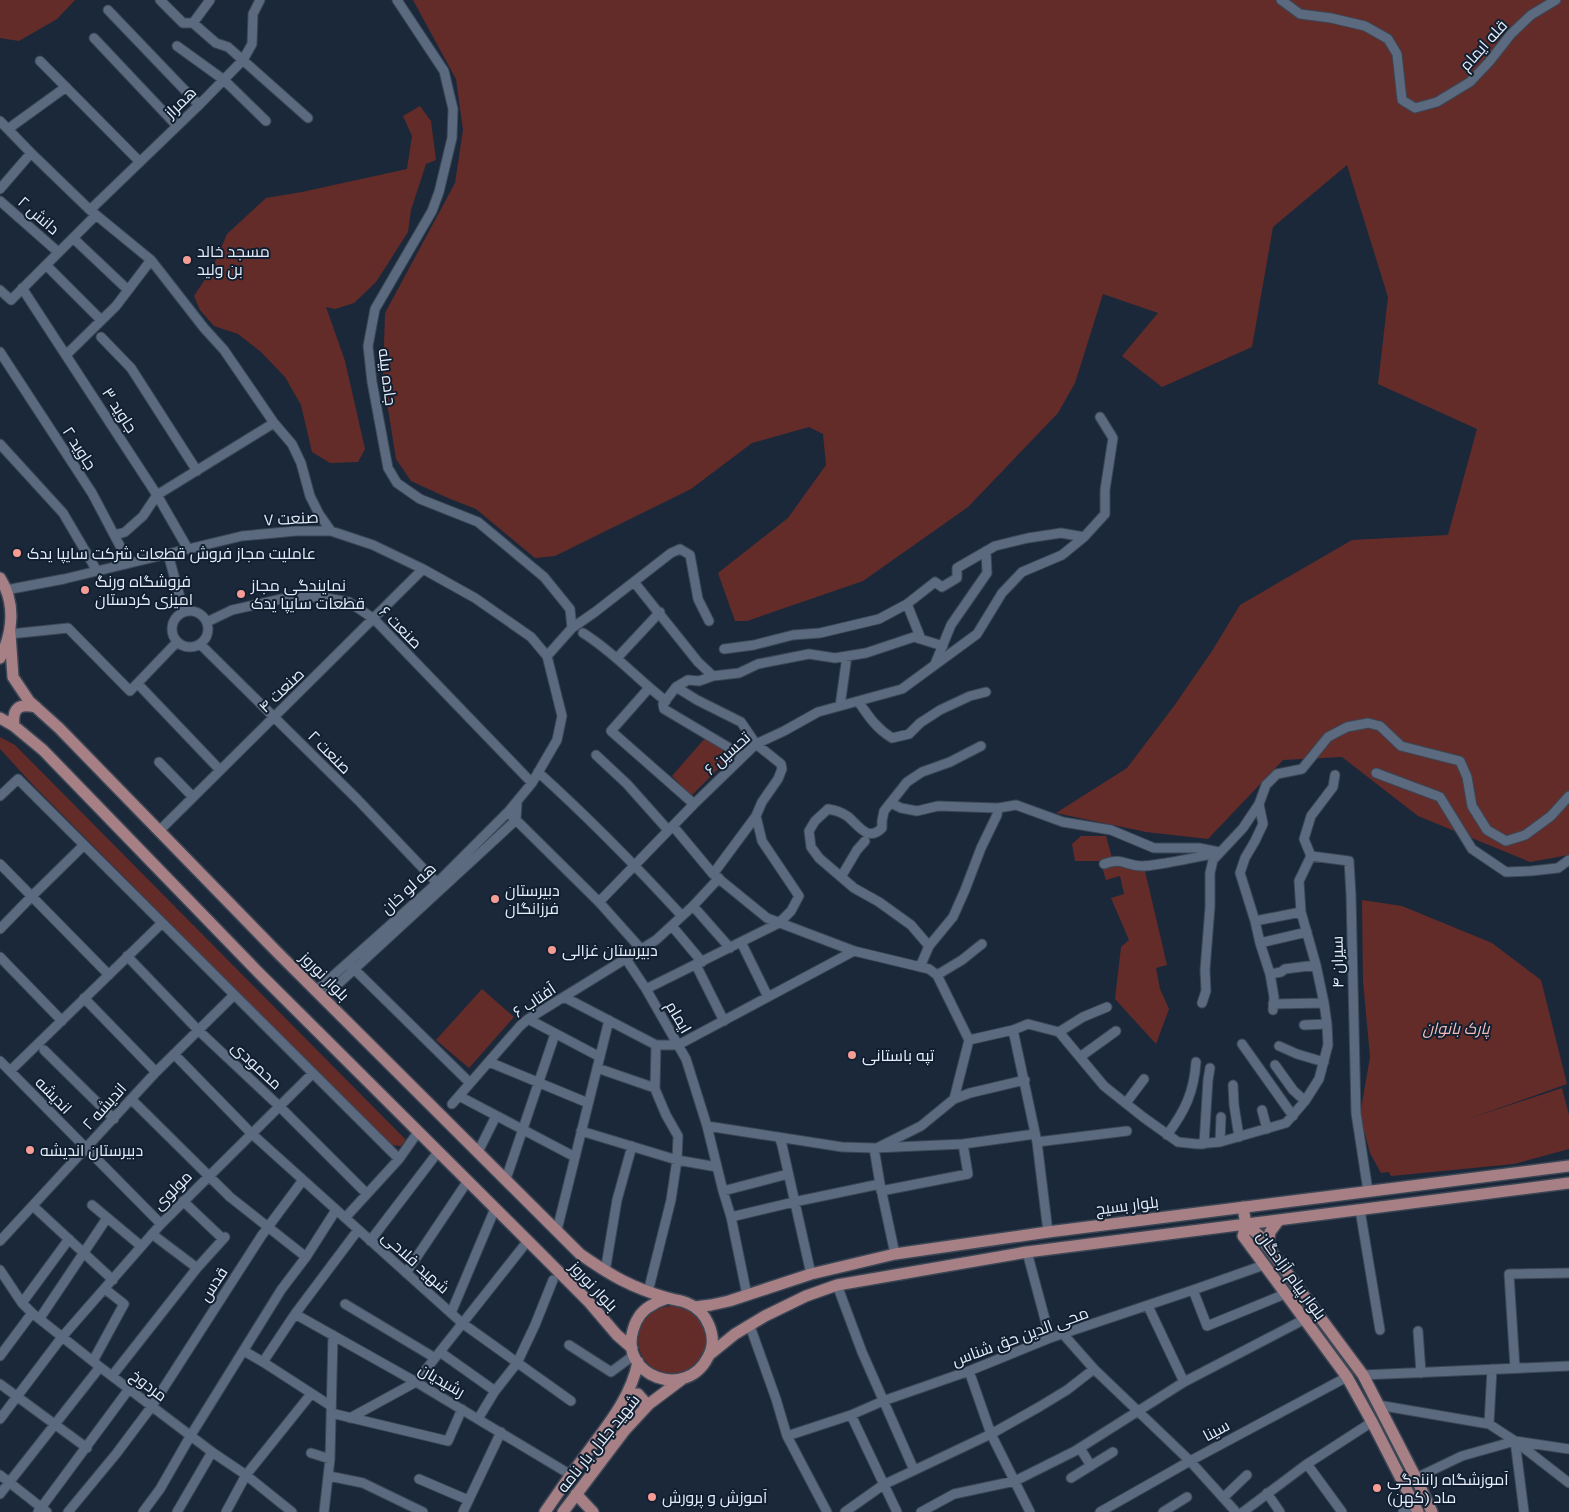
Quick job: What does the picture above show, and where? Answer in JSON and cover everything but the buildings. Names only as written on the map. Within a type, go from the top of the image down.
[{"type":"main road","name":"بلوار نوروز","points":[[0,578],[6,590],[11,612],[10,634],[13,677],[30,701],[59,728],[320,995],[580,1254],[605,1272],[624,1282],[668,1298]]},
{"type":"main road","points":[[0,658],[10,634]]},
{"type":"main road","points":[[14,726],[14,714],[21,706],[36,707]]},
{"type":"main road","name":"بلوار نوروز","points":[[0,718],[14,726],[43,750],[258,972],[588,1301],[635,1355]]},
{"type":"main road","name":"بلوار بسیج","points":[[695,1308],[711,1306],[811,1274],[895,1254],[1048,1232],[1569,1166]]},
{"type":"main road","points":[[709,1355],[735,1334],[806,1296],[837,1285],[1028,1252],[1569,1182]]},
{"type":"main road","points":[[1243,1207],[1246,1225]]},
{"type":"main road","points":[[1268,1246],[1270,1232],[1279,1220]]},
{"type":"main road","name":"بلوار پیام آزادگان","points":[[1416,1508],[1347,1377],[1243,1236],[1246,1225],[1259,1235],[1268,1246],[1362,1375],[1432,1512]]},
{"type":"main road","points":[[798,1279],[806,1296]]},
{"type":"main road","points":[[668,1298],[686,1303],[695,1308],[709,1324],[712,1334],[712,1345],[703,1366],[694,1374],[673,1381],[663,1380],[645,1370],[635,1355],[631,1335],[635,1322],[643,1311],[668,1298]]},
{"type":"main road","name":"شهید جلال بار نامه","points":[[544,1512],[627,1395],[635,1376],[635,1355]]},
{"type":"main road","name":"شهید جلال بار نامه","points":[[567,1510],[576,1494],[625,1430],[645,1408],[683,1379]]},
{"type":"main road","points":[[627,1395],[638,1394],[645,1402],[645,1408]]},
{"type":"main road","points":[[576,1494],[593,1512]]},
{"type":"street","points":[[160,0],[183,23],[193,23],[216,43],[228,47],[308,118]]},
{"type":"street","points":[[193,23],[210,0]]},
{"type":"street","name":"همراز","points":[[0,290],[11,300],[73,238],[93,213],[140,162],[243,60],[252,44],[253,14],[260,0]]},
{"type":"street","name":"جاده بیله","points":[[397,0],[444,71],[453,109],[453,128],[441,183],[432,211],[375,309],[368,346],[372,382],[388,468],[397,483],[420,499],[478,522],[544,577],[570,608],[572,628]]},
{"type":"street","name":"قله ایمام","points":[[1281,0],[1300,14],[1330,18],[1365,26],[1388,39],[1397,54],[1402,100],[1414,108],[1437,102],[1470,82],[1511,34],[1531,15],[1556,0]]},
{"type":"street","points":[[108,10],[199,105]]},
{"type":"street","points":[[94,38],[177,126]]},
{"type":"street","points":[[177,46],[224,80],[266,121]]},
{"type":"street","points":[[40,61],[140,162]]},
{"type":"street","points":[[8,129],[66,87]]},
{"type":"street","points":[[0,121],[93,213],[151,260],[204,328],[224,350],[274,423],[292,444],[301,463],[310,496],[319,514],[331,531]]},
{"type":"street","points":[[0,189],[31,153]]},
{"type":"street","name":"دانش ۲","points":[[0,201],[58,252]]},
{"type":"street","points":[[73,238],[128,290]]},
{"type":"street","points":[[66,355],[116,306],[151,260]]},
{"type":"street","points":[[46,265],[101,320]]},
{"type":"street","name":"جاوید ۳","points":[[22,288],[157,495],[188,549]]},
{"type":"street","points":[[101,337],[131,368],[196,471]]},
{"type":"street","name":"جاوید ۲","points":[[0,352],[92,493],[129,563]]},
{"type":"street","name":"تحسین ۶","points":[[599,902],[694,804],[756,744],[818,712],[902,689],[977,634],[1002,593],[1022,572],[1062,555],[1084,537],[1105,514],[1105,490],[1114,438],[1100,417]]},
{"type":"street","points":[[114,536],[124,532],[143,516],[157,495],[274,423]]},
{"type":"street","points":[[0,444],[63,513],[97,571]]},
{"type":"street","name":"صنعت ۷","points":[[6,590],[97,571],[242,536],[296,531],[331,531],[373,545],[475,598],[531,637],[547,656]]},
{"type":"street","points":[[724,649],[754,645],[794,635],[820,633],[878,619],[907,604],[935,582],[942,587],[957,578],[957,568],[995,546],[1061,533],[1084,537]]},
{"type":"street","points":[[320,995],[516,820],[517,804],[532,783],[557,740],[562,716],[547,656],[572,628],[596,612],[671,553],[680,549],[690,555],[698,599],[709,621]]},
{"type":"street","points":[[935,665],[951,625],[987,574],[986,551]]},
{"type":"street","points":[[168,554],[184,612]]},
{"type":"street","name":"صنعت ۴","points":[[159,831],[374,619],[422,569]]},
{"type":"street","points":[[634,582],[660,612],[698,662],[713,676]]},
{"type":"street","name":"صنعت ۶","points":[[207,622],[232,610],[290,597],[321,597],[349,602],[374,619],[532,783]]},
{"type":"street","points":[[907,604],[922,639]]},
{"type":"street","points":[[193,611],[199,613],[207,622],[208,634],[206,639],[191,648],[177,642],[171,629],[176,618],[184,612],[193,611]]},
{"type":"street","points":[[617,658],[660,612]]},
{"type":"street","points":[[10,634],[68,628],[130,691],[177,642]]},
{"type":"street","points":[[583,634],[593,639],[617,658],[666,701]]},
{"type":"street","points":[[743,756],[666,711],[663,706],[676,688],[688,680],[699,681],[713,676],[739,672],[758,664],[809,654],[835,658],[866,653],[914,637],[942,646]]},
{"type":"street","name":"صنعت ۲","points":[[200,644],[358,800],[437,883]]},
{"type":"street","points":[[840,706],[847,656]]},
{"type":"street","points":[[138,684],[220,770]]},
{"type":"street","points":[[649,688],[611,730],[694,804]]},
{"type":"street","points":[[626,959],[656,940],[693,906],[716,876],[756,816],[762,802],[778,779],[782,769],[781,764],[756,744],[741,722],[676,688]]},
{"type":"street","points":[[858,701],[881,731],[892,738],[909,734],[920,723],[940,710],[970,696],[986,692]]},
{"type":"street","points":[[1202,1003],[1206,992],[1210,873],[1213,860],[1243,828],[1259,804],[1266,785],[1277,774],[1302,770],[1328,737],[1347,727],[1368,723],[1380,726],[1401,746],[1460,761],[1468,777],[1472,806],[1488,830],[1506,841],[1525,835],[1551,816],[1569,796]]},
{"type":"street","points":[[929,946],[912,925],[879,902],[854,888],[819,858],[811,847],[809,831],[815,821],[828,809],[839,811],[862,830],[871,834],[877,833],[882,828],[884,811],[907,782],[922,772],[950,762],[981,746]]},
{"type":"street","points":[[596,755],[671,828],[716,876],[767,918],[854,951],[928,969],[938,975],[969,1040],[954,1100]]},
{"type":"street","points":[[159,762],[193,797]]},
{"type":"street","points":[[538,772],[579,808],[682,916]]},
{"type":"street","points":[[1376,773],[1440,797],[1472,849],[1506,872],[1531,872],[1558,868],[1569,860]]},
{"type":"street","points":[[969,1040],[1013,1030],[1028,1024],[1059,1032],[1104,1086],[1166,1135],[1178,1142],[1204,1144],[1220,1142],[1286,1123],[1319,1079],[1328,1045],[1324,1003],[1316,965],[1301,912],[1299,881],[1311,856],[1304,839],[1311,816],[1333,787],[1335,776]]},
{"type":"street","points":[[0,796],[18,780],[399,1159]]},
{"type":"street","points":[[891,803],[901,808],[917,811],[938,806],[998,808],[1016,805],[1063,822],[1110,830],[1154,848],[1199,848],[1219,852]]},
{"type":"street","name":"هه لو خان","points":[[351,966],[517,804]]},
{"type":"street","points":[[1259,804],[1263,824],[1245,858],[1240,873],[1270,974],[1274,997],[1273,1007],[1324,1003]]},
{"type":"street","points":[[920,967],[929,946],[953,917],[998,808]]},
{"type":"street","points":[[508,812],[599,902],[641,949]]},
{"type":"street","points":[[646,989],[780,923],[791,911],[800,896],[762,841],[756,816]]},
{"type":"street","points":[[841,877],[857,850],[865,842]]},
{"type":"street","points":[[0,929],[84,846]]},
{"type":"street","points":[[1104,864],[1121,860],[1142,866],[1195,858],[1219,852]]},
{"type":"street","name":"سیران ۴","points":[[1311,856],[1349,861],[1356,1114],[1368,1191]]},
{"type":"street","points":[[0,864],[108,975]]},
{"type":"street","points":[[693,906],[730,948]]},
{"type":"street","points":[[1255,921],[1301,912]]},
{"type":"street","points":[[10,1071],[162,923]]},
{"type":"street","points":[[672,926],[699,963],[724,1020]]},
{"type":"street","points":[[1260,943],[1307,932]]},
{"type":"street","points":[[741,942],[768,997]]},
{"type":"street","points":[[938,975],[962,960],[982,944]]},
{"type":"street","points":[[564,997],[656,1045],[678,1045],[854,951]]},
{"type":"street","name":"محمودی","points":[[127,956],[198,1030],[367,1194]]},
{"type":"street","points":[[0,957],[62,1020]]},
{"type":"street","name":"ایمام","points":[[626,959],[646,989],[686,1060],[707,1126],[731,1217],[747,1295]]},
{"type":"street","name":"آفتاب ۶","points":[[452,1104],[528,1019],[626,959]]},
{"type":"street","points":[[1270,974],[1281,972],[1285,969],[1316,965]]},
{"type":"street","points":[[351,966],[470,1083]]},
{"type":"street","name":"اندیشه ۲","points":[[0,1241],[156,1072],[234,995]]},
{"type":"street","points":[[84,998],[156,1072]]},
{"type":"street","points":[[1059,1032],[1083,1017],[1107,1007]]},
{"type":"street","points":[[528,1019],[600,1057]]},
{"type":"street","points":[[557,1230],[609,1020]]},
{"type":"street","points":[[1304,1025],[1327,1024]]},
{"type":"street","points":[[1013,1030],[1036,1138],[1048,1232]]},
{"type":"street","points":[[1080,1057],[1116,1031]]},
{"type":"street","points":[[506,1179],[555,1034]]},
{"type":"street","points":[[1242,1044],[1293,1116]]},
{"type":"street","points":[[648,1292],[671,1200],[677,1160],[678,1136],[666,1115],[655,1088],[656,1045]]},
{"type":"street","points":[[1279,1046],[1297,1054],[1324,1062]]},
{"type":"street","points":[[44,1050],[114,1119]]},
{"type":"street","name":"شهید فلاحی","points":[[174,1054],[251,1132],[462,1323],[571,1401]]},
{"type":"street","name":"اندیشه","points":[[0,1061],[160,1224]]},
{"type":"street","points":[[489,1062],[588,1103]]},
{"type":"street","points":[[1166,1135],[1186,1107],[1195,1078],[1196,1062]]},
{"type":"street","points":[[1275,1065],[1293,1090],[1305,1100]]},
{"type":"street","points":[[597,1068],[655,1088]]},
{"type":"street","points":[[1204,1144],[1210,1068]]},
{"type":"street","name":"مولوی","points":[[0,1419],[62,1337],[160,1224],[312,1073]]},
{"type":"street","points":[[1126,1103],[1144,1079]]},
{"type":"street","points":[[874,1148],[922,1126],[954,1100],[970,1093],[1025,1080]]},
{"type":"street","points":[[1233,1084],[1239,1136]]},
{"type":"street","points":[[459,1096],[575,1157]]},
{"type":"street","points":[[131,1099],[230,1197],[306,1257]]},
{"type":"street","points":[[1262,1110],[1267,1129]]},
{"type":"street","points":[[478,1152],[496,1116]]},
{"type":"street","points":[[1220,1142],[1221,1117]]},
{"type":"street","points":[[707,1126],[842,1147],[874,1148],[963,1144],[1127,1130]]},
{"type":"street","points":[[581,1131],[677,1160],[717,1167]]},
{"type":"street","points":[[345,1218],[399,1159],[418,1132]]},
{"type":"street","points":[[779,1137],[811,1274]]},
{"type":"street","points":[[731,1217],[794,1202],[968,1174],[963,1144]]},
{"type":"street","points":[[605,1272],[618,1200],[632,1146]]},
{"type":"street","points":[[874,1148],[880,1188],[895,1254]]},
{"type":"street","points":[[370,1241],[435,1156]]},
{"type":"street","points":[[723,1191],[788,1174]]},
{"type":"street","name":"قدس","points":[[68,1512],[116,1454],[152,1406],[268,1228],[303,1180]]},
{"type":"street","points":[[406,1273],[465,1185]]},
{"type":"street","points":[[112,1376],[196,1268],[224,1238],[183,1202]]},
{"type":"street","points":[[92,1205],[141,1246]]},
{"type":"street","points":[[33,1206],[113,1280]]},
{"type":"street","points":[[143,1512],[160,1489],[191,1435],[282,1290],[336,1210]]},
{"type":"street","points":[[1360,1210],[1380,1330]]},
{"type":"street","points":[[451,1313],[494,1211]]},
{"type":"street","points":[[0,1356],[36,1315],[84,1253],[107,1218]]},
{"type":"street","points":[[263,1362],[295,1314],[358,1230]]},
{"type":"street","points":[[152,1234],[196,1268]]},
{"type":"street","points":[[22,1303],[69,1239]]},
{"type":"street","points":[[350,1418],[416,1382],[526,1243]]},
{"type":"street","points":[[1028,1252],[1050,1338]]},
{"type":"street","name":"محی الدین حق شناس","points":[[787,1436],[851,1415],[883,1400],[969,1371],[1050,1338],[1264,1265]]},
{"type":"street","name":"مردوخ","points":[[0,1270],[22,1303],[62,1337],[212,1452],[246,1475],[280,1508],[292,1512]]},
{"type":"street","points":[[1515,1368],[1509,1274],[1569,1273]]},
{"type":"street","points":[[478,1419],[517,1363],[553,1280]]},
{"type":"street","points":[[837,1285],[862,1352],[914,1470]]},
{"type":"street","points":[[0,1494],[56,1424],[96,1364],[124,1304],[105,1289]]},
{"type":"street","points":[[1193,1290],[1207,1326],[1285,1294]]},
{"type":"street","points":[[345,1304],[438,1355],[496,1391]]},
{"type":"street","points":[[1148,1306],[1184,1382]]},
{"type":"street","name":"رشیدیان","points":[[295,1314],[416,1382],[571,1475]]},
{"type":"street","points":[[921,1512],[954,1494],[1015,1481],[1080,1448],[1184,1382],[1305,1319]]},
{"type":"street","points":[[750,1326],[787,1436],[827,1512]]},
{"type":"street","points":[[1418,1331],[1421,1372]]},
{"type":"street","points":[[1063,1334],[1094,1369],[1190,1461],[1236,1512]]},
{"type":"street","points":[[324,1512],[330,1459],[333,1335]]},
{"type":"street","points":[[569,1344],[611,1372],[635,1355]]},
{"type":"street","points":[[244,1351],[311,1394],[331,1410],[350,1418],[448,1440],[462,1409]]},
{"type":"street","points":[[1362,1375],[1569,1366]]},
{"type":"street","points":[[845,1512],[883,1486],[991,1434],[1068,1390],[1094,1369]]},
{"type":"street","points":[[1489,1424],[1492,1369]]},
{"type":"street","points":[[969,1371],[991,1434],[1030,1512]]},
{"type":"street","name":"سینا","points":[[1100,1512],[1190,1461],[1347,1377]]},
{"type":"street","points":[[0,1384],[87,1448]]},
{"type":"street","points":[[0,1474],[42,1511],[129,1389]]},
{"type":"street","points":[[226,1512],[246,1475],[311,1394]]},
{"type":"street","points":[[1378,1405],[1489,1424],[1515,1440],[1569,1483]]},
{"type":"street","points":[[851,1415],[883,1486],[897,1512]]},
{"type":"street","points":[[1242,1512],[1307,1464],[1372,1422]]},
{"type":"street","points":[[464,1512],[501,1432]]},
{"type":"street","points":[[1515,1440],[1524,1512]]},
{"type":"street","points":[[1416,1478],[1462,1456],[1515,1440],[1569,1449]]},
{"type":"street","points":[[1080,1448],[1091,1466]]},
{"type":"street","points":[[177,1512],[212,1452]]},
{"type":"street","points":[[1071,1478],[1113,1452]]},
{"type":"street","points":[[312,1453],[330,1459]]},
{"type":"street","points":[[1307,1464],[1342,1512]]},
{"type":"street","points":[[329,1476],[363,1483],[422,1512]]},
{"type":"street","points":[[1223,1498],[1247,1476]]},
{"type":"street","points":[[419,1479],[468,1500]]},
{"type":"street","points":[[1267,1493],[1280,1512]]},
{"type":"street","points":[[1163,1512],[1187,1497]]},
{"type":"street","points":[[1403,1512],[1416,1508]]},
{"type":"green space","points":[[0,0],[75,0],[57,19],[19,41],[0,38]]},
{"type":"green space","points":[[413,0],[1569,0],[1569,855],[1530,862],[1418,816],[1342,757],[1283,760],[1208,839],[1146,832],[1056,813],[1127,768],[1174,706],[1212,651],[1240,605],[1352,540],[1448,535],[1477,429],[1378,384],[1388,297],[1347,165],[1273,227],[1252,347],[1162,387],[1122,356],[1158,313],[1103,294],[1075,383],[1058,413],[968,507],[863,581],[747,621],[735,621],[718,573],[788,518],[826,465],[823,434],[809,427],[752,443],[691,489],[555,556],[535,558],[476,509],[411,481],[396,459],[383,377],[385,313],[455,183],[463,130],[456,79]]},
{"type":"green space","points":[[420,106],[431,121],[436,160],[426,164],[411,210],[408,232],[376,282],[354,303],[335,309],[326,307],[345,361],[365,449],[358,462],[330,463],[312,452],[301,405],[285,377],[261,352],[238,334],[214,326],[200,310],[194,296],[212,269],[227,234],[266,198],[407,169],[412,136],[403,116]]},
{"type":"green space","points":[[0,737],[15,745],[406,1140],[401,1146],[390,1145],[35,787],[0,749]]},
{"type":"green space","points":[[706,737],[727,753],[725,762],[691,796],[672,776]]},
{"type":"green space","points":[[1081,836],[1106,836],[1114,865],[1145,871],[1167,965],[1156,968],[1160,989],[1169,1009],[1156,1044],[1115,999],[1121,947],[1129,940],[1111,898],[1124,894],[1120,876],[1106,880],[1100,861],[1075,861],[1072,844]]},
{"type":"green space","name":"پارک بانوان","points":[[1362,900],[1402,906],[1492,943],[1541,980],[1567,1084],[1471,1118],[1562,1088],[1569,1115],[1569,1149],[1514,1164],[1391,1176],[1389,1172],[1381,1173],[1370,1153],[1360,1115],[1370,1057],[1363,981]]},
{"type":"green space","points":[[482,989],[514,1017],[469,1068],[436,1040]]},
{"type":"green space","points":[[672,1306],[685,1309],[696,1316],[703,1327],[706,1340],[703,1353],[696,1364],[685,1371],[672,1374],[659,1371],[648,1364],[641,1353],[638,1340],[641,1327],[648,1316],[659,1309]]},
{"type":"place","name":"مسجد خالد بن ولید","points":[[187,260]]},
{"type":"place","name":"عاملیت مجاز فروش قطعات شرکت سایپا یدک","points":[[17,553]]},
{"type":"place","name":"فروشگاه ورنگ امیزی کردستان","points":[[85,590]]},
{"type":"place","name":"نمایندگی مجاز قطعات سایپا یدک","points":[[241,594]]},
{"type":"place","name":"دبیرستان فرزانگان","points":[[495,899]]},
{"type":"place","name":"دبیرستان غزالی","points":[[552,950]]},
{"type":"place","name":"تپه باستانی","points":[[852,1055]]},
{"type":"place","name":"دبیرستان اندیشه","points":[[30,1150]]},
{"type":"place","name":"آموزشگاه رانندگی ماد (کهن)","points":[[1377,1488]]},
{"type":"place","name":"آموزش و پرورش","points":[[652,1497]]}]
